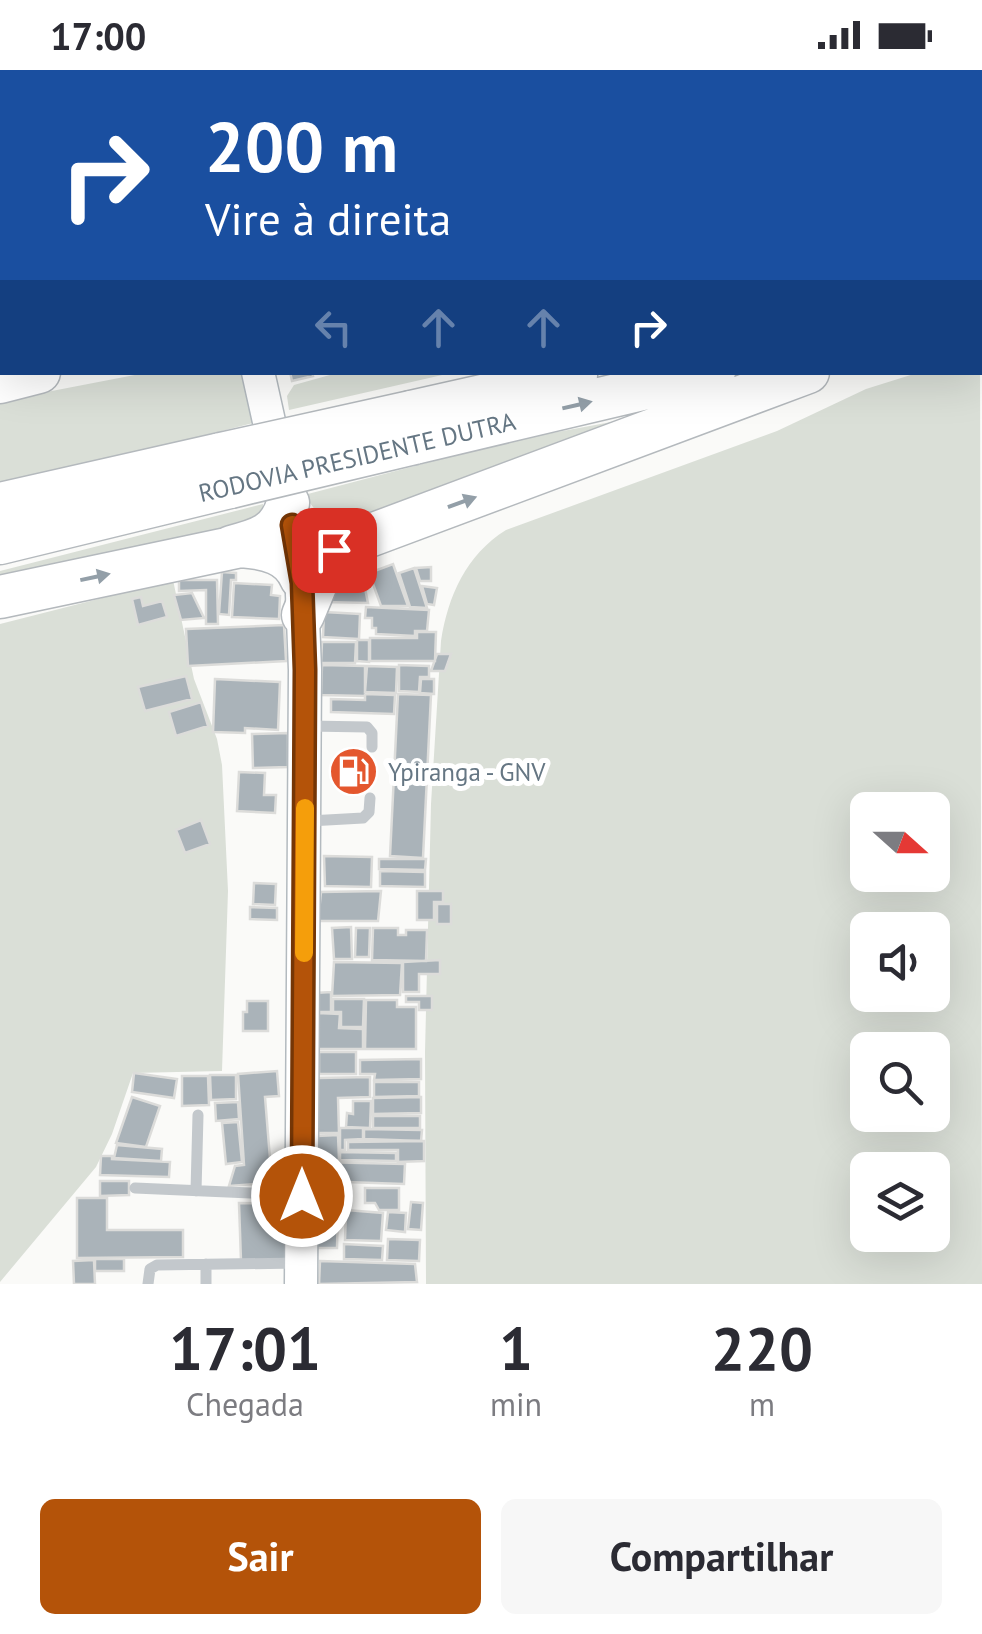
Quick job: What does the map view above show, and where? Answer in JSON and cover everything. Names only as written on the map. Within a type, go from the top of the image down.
[{"type":"highway","points":[[0,382],[27,375]]},
{"type":"highway","name":"RODOVIA PRESIDENTE DUTRA","points":[[412,427],[577,375]]},
{"type":"highway","name":"RODOVIA PRESIDENTE DUTRA","points":[[0,543],[225,470],[412,427],[698,375]]},
{"type":"highway","points":[[221,550],[267,536],[290,514],[301,542],[313,550],[329,551],[800,375]]},
{"type":"highway","name":"RODOVIA PRESIDENTE DUTRA","points":[[0,504],[78,486],[225,470]]},
{"type":"highway","points":[[0,493],[78,486]]},
{"type":"highway","points":[[0,597],[241,546],[270,550],[287,559],[302,596],[350,544]]},
{"type":"main road","points":[[259,375],[290,514],[302,596],[302,1274]]},
{"type":"lane","points":[[305,726],[367,727],[372,733],[372,747]]},
{"type":"lane","points":[[304,822],[363,818],[369,812],[370,798]]},
{"type":"lane","points":[[196,1190],[198,1115]]},
{"type":"lane","points":[[135,1188],[302,1196]]},
{"type":"lane","points":[[206,1264],[206,1284]]},
{"type":"lane","points":[[148,1284],[152,1266],[206,1264],[302,1274]]},
{"type":"shaded area","points":[[135,375],[244,375],[257,422],[31,480],[0,483],[0,401]]},
{"type":"shaded area","points":[[330,375],[442,375],[289,410],[287,396],[294,385]]},
{"type":"shaded area","points":[[911,375],[980,375],[982,1284],[426,1284],[425,1052],[431,804],[441,641],[454,593],[470,564],[506,530],[777,431],[866,389]]},
{"type":"shaded area","points":[[660,413],[338,526],[322,519],[304,495],[514,440]]},
{"type":"shaded area","points":[[263,504],[264,521],[0,587],[0,571]]},
{"type":"shaded area","points":[[173,580],[194,679],[217,739],[222,765],[228,891],[222,1071],[133,1073],[96,1167],[0,1282],[0,624]]},
{"type":"building","points":[[291,375],[313,375],[313,376],[292,381]]},
{"type":"building","points":[[360,564],[368,603],[324,602],[351,566]]},
{"type":"building","points":[[393,564],[408,606],[381,606],[369,573]]},
{"type":"building","points":[[431,567],[431,581],[420,581],[416,568]]},
{"type":"building","points":[[414,568],[427,608],[410,607],[399,573]]},
{"type":"building","points":[[222,572],[236,573],[236,580],[231,580],[229,615],[219,614]]},
{"type":"building","points":[[179,580],[217,580],[218,624],[206,624],[206,590],[179,591]]},
{"type":"building","points":[[234,583],[272,585],[271,595],[280,596],[279,619],[232,617]]},
{"type":"building","points":[[422,586],[437,588],[434,605],[427,604]]},
{"type":"building","points":[[192,593],[204,618],[181,620],[174,595]]},
{"type":"building","points":[[141,597],[143,606],[162,601],[167,617],[138,625],[132,599]]},
{"type":"building","points":[[366,607],[429,610],[427,631],[415,631],[415,636],[376,634],[372,618],[365,618]]},
{"type":"building","points":[[324,612],[360,614],[359,639],[323,637]]},
{"type":"building","points":[[284,625],[286,661],[188,666],[186,629]]},
{"type":"building","points":[[417,632],[436,632],[435,661],[370,661],[370,638],[417,638]]},
{"type":"building","points":[[357,640],[369,640],[369,662],[357,661]]},
{"type":"building","points":[[322,642],[356,642],[355,663],[321,663]]},
{"type":"building","points":[[437,654],[451,654],[445,671],[431,671]]},
{"type":"building","points":[[322,665],[365,666],[365,696],[321,695]]},
{"type":"building","points":[[399,665],[429,666],[429,677],[420,677],[419,692],[399,691]]},
{"type":"building","points":[[367,666],[397,667],[396,693],[365,692]]},
{"type":"building","points":[[186,676],[192,699],[145,711],[138,687]]},
{"type":"building","points":[[215,679],[280,682],[278,730],[245,728],[245,733],[213,732]]},
{"type":"building","points":[[421,679],[434,679],[434,694],[420,693]]},
{"type":"building","points":[[365,694],[395,695],[394,714],[331,712],[331,699],[365,700]]},
{"type":"building","points":[[398,694],[431,695],[423,858],[390,856]]},
{"type":"building","points":[[201,702],[208,726],[176,736],[169,712]]},
{"type":"building","points":[[288,733],[288,767],[253,768],[252,734]]},
{"type":"building","points":[[239,772],[265,773],[264,795],[276,795],[275,813],[237,811]]},
{"type":"building","points":[[201,820],[210,844],[185,853],[176,830]]},
{"type":"building","points":[[324,856],[372,857],[371,887],[325,886]]},
{"type":"building","points":[[379,859],[426,859],[425,870],[379,869]]},
{"type":"building","points":[[380,871],[425,872],[425,887],[380,886]]},
{"type":"building","points":[[254,883],[276,884],[275,905],[253,904]]},
{"type":"building","points":[[381,891],[378,921],[318,921],[321,892]]},
{"type":"building","points":[[417,891],[443,891],[443,902],[434,902],[434,920],[417,920]]},
{"type":"building","points":[[437,904],[451,904],[451,924],[437,924]]},
{"type":"building","points":[[250,907],[277,908],[277,920],[250,919]]},
{"type":"building","points":[[351,927],[352,959],[334,959],[332,928]]},
{"type":"building","points":[[356,928],[370,928],[369,957],[355,957]]},
{"type":"building","points":[[373,928],[398,928],[398,935],[406,935],[406,930],[427,930],[426,961],[372,960]]},
{"type":"building","points":[[440,960],[440,974],[419,974],[419,992],[403,992],[403,962]]},
{"type":"building","points":[[334,962],[402,963],[400,995],[332,996]]},
{"type":"building","points":[[331,992],[331,1012],[315,1012],[315,993]]},
{"type":"building","points":[[406,996],[432,996],[432,1010],[419,1010],[419,1002],[406,1002]]},
{"type":"building","points":[[333,999],[364,999],[363,1027],[341,1027],[341,1012],[333,1012]]},
{"type":"building","points":[[366,1000],[397,1000],[397,1007],[416,1007],[416,1049],[365,1049]]},
{"type":"building","points":[[247,1001],[268,1001],[268,1031],[243,1031]]},
{"type":"building","points":[[318,1013],[340,1014],[339,1028],[363,1029],[363,1049],[318,1049]]},
{"type":"building","points":[[319,1052],[356,1052],[356,1074],[319,1074]]},
{"type":"building","points":[[421,1059],[421,1079],[374,1080],[375,1074],[360,1074],[360,1060]]},
{"type":"building","points":[[277,1071],[279,1096],[265,1097],[272,1183],[229,1186],[235,1166],[244,1165],[238,1074]]},
{"type":"building","points":[[134,1073],[177,1079],[174,1098],[132,1092]]},
{"type":"building","points":[[210,1075],[236,1075],[236,1099],[211,1100]]},
{"type":"building","points":[[182,1076],[208,1076],[209,1105],[182,1106]]},
{"type":"building","points":[[370,1077],[370,1097],[338,1098],[339,1133],[317,1133],[317,1078]]},
{"type":"building","points":[[374,1082],[419,1082],[419,1096],[374,1097]]},
{"type":"building","points":[[132,1097],[160,1106],[146,1147],[116,1143]]},
{"type":"building","points":[[421,1097],[421,1113],[373,1114],[373,1098]]},
{"type":"building","points":[[353,1101],[371,1101],[370,1128],[346,1127],[347,1113],[353,1114]]},
{"type":"building","points":[[238,1102],[239,1119],[216,1121],[215,1103]]},
{"type":"building","points":[[373,1116],[420,1116],[420,1128],[373,1128]]},
{"type":"building","points":[[238,1122],[242,1162],[226,1164],[222,1123]]},
{"type":"building","points":[[340,1128],[363,1128],[363,1139],[345,1140],[345,1150],[340,1150]]},
{"type":"building","points":[[364,1129],[422,1130],[421,1141],[364,1139]]},
{"type":"building","points":[[338,1135],[339,1160],[319,1161],[317,1136]]},
{"type":"building","points":[[424,1141],[424,1161],[398,1162],[398,1150],[348,1150],[348,1142]]},
{"type":"building","points":[[117,1145],[162,1149],[161,1161],[114,1158]]},
{"type":"building","points":[[340,1152],[396,1153],[396,1161],[340,1160]]},
{"type":"building","points":[[101,1156],[170,1162],[169,1177],[100,1175]]},
{"type":"building","points":[[317,1162],[405,1164],[404,1184],[316,1181]]},
{"type":"building","points":[[100,1181],[129,1181],[129,1195],[100,1196]]},
{"type":"building","points":[[319,1185],[336,1186],[336,1207],[318,1206]]},
{"type":"building","points":[[365,1188],[399,1188],[399,1210],[379,1210],[375,1203],[365,1203]]},
{"type":"building","points":[[77,1198],[107,1198],[107,1230],[183,1230],[183,1257],[77,1258]]},
{"type":"building","points":[[411,1202],[423,1203],[421,1230],[408,1229]]},
{"type":"building","points":[[239,1203],[291,1204],[291,1261],[241,1261]]},
{"type":"building","points":[[346,1210],[383,1213],[381,1241],[345,1240]]},
{"type":"building","points":[[317,1212],[338,1212],[337,1248],[317,1248]]},
{"type":"building","points":[[388,1212],[406,1213],[405,1232],[386,1230]]},
{"type":"building","points":[[388,1239],[420,1240],[419,1261],[387,1260]]},
{"type":"building","points":[[344,1244],[383,1246],[382,1260],[344,1259]]},
{"type":"building","points":[[95,1259],[124,1259],[124,1271],[95,1271]]},
{"type":"building","points":[[94,1260],[95,1284],[74,1284],[73,1261]]},
{"type":"building","points":[[320,1261],[415,1264],[417,1282],[319,1284]]},
{"type":"slow traffic","points":[[304,953],[305,808]]},
{"type":"place","name":"Ypiranga - GNV","points":[[353,772]]},
{"type":"route","points":[[302,1196],[305,670],[302,583],[292,525],[301,542],[313,550],[334,550]]}]
